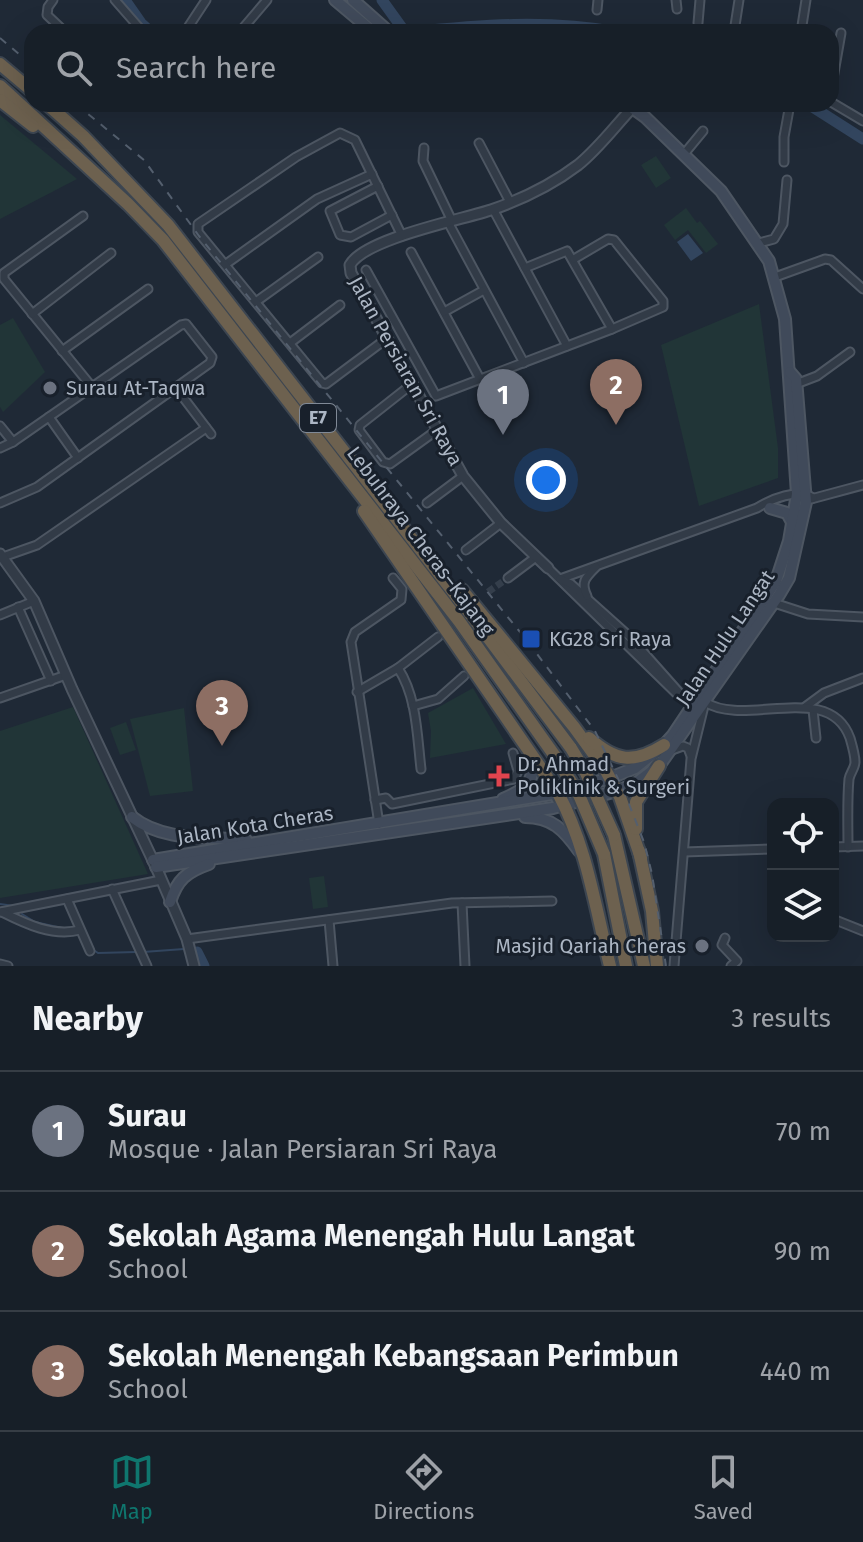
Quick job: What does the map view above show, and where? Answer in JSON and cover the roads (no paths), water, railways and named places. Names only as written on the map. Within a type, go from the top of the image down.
[{"type":"highway","points":[[0,58],[16,77]]},
{"type":"highway","points":[[0,64],[24,84]]},
{"type":"highway","name":"Lebuhraya Cheras–Kajang","points":[[0,86],[24,108]]},
{"type":"highway","points":[[0,100],[128,204]]},
{"type":"highway","name":"Lebuhraya Cheras–Kajang","points":[[28,112],[163,240],[459,621],[557,759],[579,795],[604,854],[626,966]]},
{"type":"highway","name":"Lebuhraya Cheras–Kajang","points":[[56,112],[168,225],[400,522],[571,748],[614,835],[644,966]]},
{"type":"highway","points":[[307,425],[393,556],[524,744],[574,824],[610,966]]},
{"type":"highway","points":[[400,522],[445,569],[574,727],[617,791],[641,858]]},
{"type":"highway","points":[[574,727],[610,754],[625,759],[668,748]]},
{"type":"highway","points":[[657,966],[652,911],[635,822],[636,802],[659,766]]},
{"type":"main road","points":[[353,0],[379,24]]},
{"type":"main road","points":[[368,0],[371,17]]},
{"type":"main road","points":[[337,1],[364,24]]},
{"type":"main road","name":"Jalan Hulu Langat","points":[[558,802],[617,791],[635,784],[659,766],[692,707],[776,581],[792,522],[804,498],[788,380],[785,319],[775,277],[759,243],[721,191],[637,112]]},
{"type":"main road","name":"Jalan Hulu Langat","points":[[558,802],[635,768],[668,748],[705,702],[789,578],[804,498],[796,384],[790,372]]},
{"type":"main road","points":[[770,508],[787,513],[792,522]]},
{"type":"main road","points":[[488,812],[530,782],[534,771],[524,744]]},
{"type":"main road","name":"Jalan Kota Cheras","points":[[154,863],[263,841],[380,828],[558,802]]},
{"type":"main road","points":[[488,812],[549,820],[564,831],[585,859]]},
{"type":"main road","points":[[132,817],[143,826],[163,833],[263,841]]},
{"type":"main road","name":"Jalan Kota Cheras","points":[[154,863],[237,855],[380,828]]},
{"type":"main road","points":[[170,902],[184,874],[237,855]]},
{"type":"street","points":[[115,0],[136,24]]},
{"type":"street","points":[[190,24],[206,0]]},
{"type":"street","points":[[247,24],[267,0]]},
{"type":"street","points":[[597,10],[598,0]]},
{"type":"street","points":[[698,23],[700,0]]},
{"type":"street","points":[[735,24],[739,0]]},
{"type":"street","points":[[802,24],[806,0]]},
{"type":"street","points":[[50,4],[47,15],[57,24]]},
{"type":"street","points":[[839,44],[841,33]]},
{"type":"street","points":[[839,107],[863,121]]},
{"type":"street","name":"Jalan Persiaran Sri Raya","points":[[560,579],[501,523],[463,476],[386,341],[351,273],[350,265],[356,256],[368,250],[402,236],[493,209],[554,180],[579,164],[625,112]]},
{"type":"street","points":[[784,162],[789,112]]},
{"type":"street","points":[[684,154],[703,131]]},
{"type":"street","points":[[401,335],[386,341],[324,384],[198,232],[198,224],[296,157],[340,133],[355,140],[402,236]]},
{"type":"street","points":[[479,143],[510,202]]},
{"type":"street","points":[[424,148],[423,161],[450,222],[524,363]]},
{"type":"street","points":[[226,264],[317,199],[372,174]]},
{"type":"street","points":[[759,243],[774,239],[783,224],[787,180]]},
{"type":"street","points":[[378,186],[330,211],[340,235],[351,237],[392,215]]},
{"type":"street","points":[[493,209],[567,346]]},
{"type":"street","points":[[83,216],[4,273],[4,279],[92,387]]},
{"type":"street","points":[[366,270],[436,396],[663,307],[663,301],[614,240],[608,239],[574,259]]},
{"type":"street","points":[[525,268],[563,251],[569,253],[612,329]]},
{"type":"street","points":[[411,252],[480,379]]},
{"type":"street","points":[[32,314],[111,253]]},
{"type":"street","points":[[257,301],[318,257]]},
{"type":"street","points":[[775,277],[825,259],[831,260],[863,289]]},
{"type":"street","points":[[62,351],[148,289]]},
{"type":"street","points":[[444,312],[484,290]]},
{"type":"street","points":[[290,343],[340,305]]},
{"type":"street","points":[[0,448],[181,325],[186,324],[212,357],[210,363],[37,487],[0,503]]},
{"type":"street","points":[[796,384],[817,376],[850,352]]},
{"type":"street","points":[[412,384],[360,425],[359,430],[386,464],[437,430]]},
{"type":"street","points":[[1,557],[37,545],[208,431],[176,388]]},
{"type":"street","points":[[49,417],[78,458]]},
{"type":"street","points":[[0,426],[13,442]]},
{"type":"street","points":[[427,503],[463,476]]},
{"type":"street","points":[[757,508],[770,508],[863,485]]},
{"type":"street","points":[[560,579],[765,503],[804,498]]},
{"type":"street","points":[[466,550],[501,523]]},
{"type":"street","name":"Jalan Kota Cheras","points":[[1,557],[34,601],[154,863]]},
{"type":"street","points":[[508,578],[536,557]]},
{"type":"street","points":[[591,603],[583,584],[598,565]]},
{"type":"street","points":[[380,828],[351,642],[355,632],[401,600],[402,589],[393,578]]},
{"type":"street","points":[[560,579],[571,584],[629,636],[674,685],[681,697]]},
{"type":"street","points":[[560,579],[692,707]]},
{"type":"street","points":[[0,615],[34,601]]},
{"type":"street","points":[[774,603],[808,614],[863,617]]},
{"type":"street","points":[[18,607],[51,681]]},
{"type":"street","points":[[357,692],[398,668],[438,637]]},
{"type":"street","points":[[398,668],[407,681],[413,706],[421,769]]},
{"type":"street","points":[[0,697],[66,675]]},
{"type":"street","points":[[413,706],[438,699],[464,676]]},
{"type":"street","points":[[809,709],[824,693],[863,678]]},
{"type":"street","points":[[674,966],[691,759],[705,702],[714,708],[809,709],[833,715],[844,726],[851,742],[855,766],[850,774],[848,847]]},
{"type":"street","points":[[809,709],[816,738]]},
{"type":"street","points":[[668,748],[688,748],[691,759]]},
{"type":"street","points":[[375,800],[386,798],[392,804],[514,779],[518,771],[513,753]]},
{"type":"street","points":[[839,847],[863,846]]},
{"type":"street","points":[[684,852],[767,849]]},
{"type":"street","points":[[154,863],[187,939],[194,966]]},
{"type":"street","points":[[1,912],[161,880]]},
{"type":"street","points":[[112,889],[147,966]]},
{"type":"street","points":[[67,899],[90,951]]},
{"type":"street","points":[[187,939],[462,903],[552,901]]},
{"type":"street","points":[[462,903],[465,966]]},
{"type":"street","points":[[1,912],[26,924],[65,934],[80,930]]},
{"type":"street","points":[[329,920],[333,966]]},
{"type":"street","points":[[839,921],[863,931]]},
{"type":"street","points":[[725,938],[722,945],[737,961],[731,966]]},
{"type":"street","points":[[0,964],[8,966]]},
{"type":"water","points":[[688,234],[703,253],[691,261],[677,242]]},
{"type":"waterway","points":[[125,0],[142,24]]},
{"type":"waterway","points":[[382,0],[399,24]]},
{"type":"waterway","points":[[821,112],[863,139]]},
{"type":"waterway","points":[[0,904],[14,906]]},
{"type":"waterway","points":[[22,914],[35,922],[66,929]]},
{"type":"waterway","points":[[92,949],[98,953],[136,952]]},
{"type":"waterway","points":[[143,952],[184,949]]},
{"type":"waterway","points":[[197,952],[204,966]]},
{"type":"tunnel","points":[[488,592],[508,578]]},
{"type":"railway","points":[[0,38],[24,58]]},
{"type":"railway","points":[[86,112],[144,160],[199,236],[528,642],[595,731],[644,842],[666,966]]},
{"type":"place","name":"Surau At-Taqwa","points":[[50,388]]},
{"type":"place","name":"Sekolah Agama Menengah Hulu Langat","points":[[616,425]]},
{"type":"place","name":"Surau","points":[[503,435]]},
{"type":"place","name":"KG28 Sri Raya","points":[[531,639]]},
{"type":"place","name":"Sekolah Menengah Kebangsaan Perimbun","points":[[222,746]]},
{"type":"place","name":"Dr. Ahmad Poliklinik & Surgeri","points":[[499,776]]},
{"type":"place","name":"Masjid Qariah Cheras","points":[[702,946]]}]
